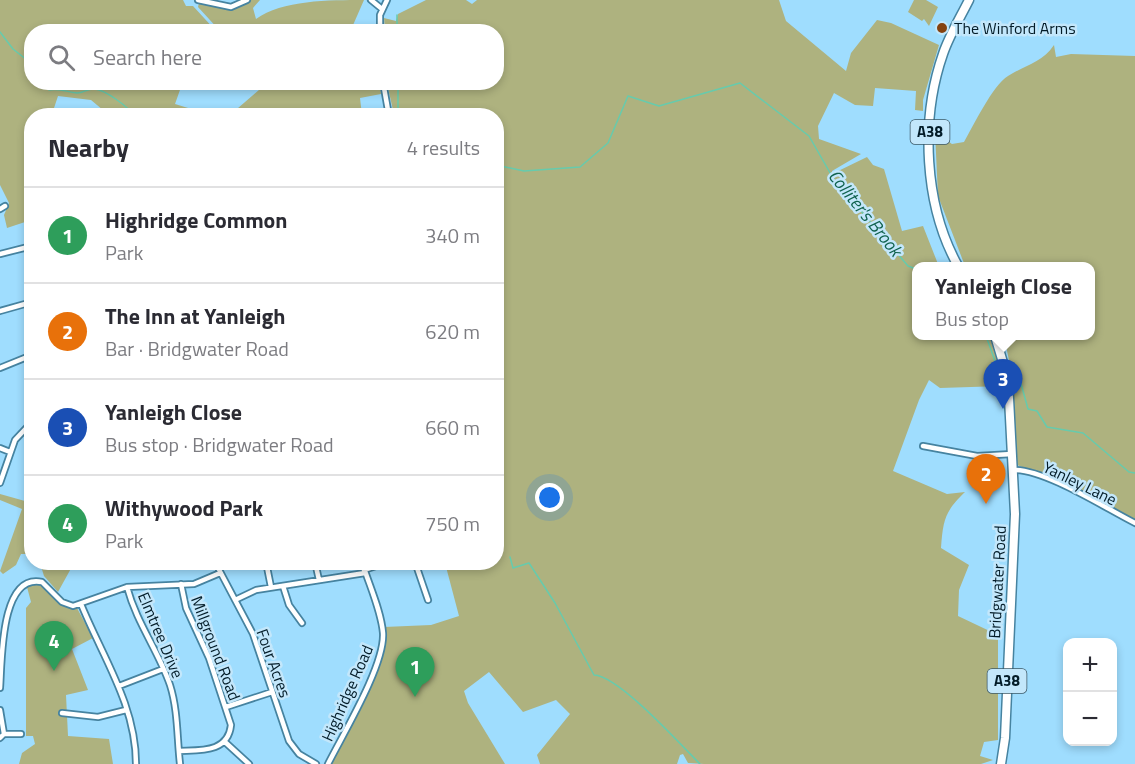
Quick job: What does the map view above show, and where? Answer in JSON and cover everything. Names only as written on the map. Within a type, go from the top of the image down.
[{"type":"highway","name":"A38","points":[[956,262],[944,234],[934,199],[929,144],[932,95],[943,54],[969,0]]},
{"type":"highway","name":"Bridgwater Road","points":[[996,340],[1008,379],[1015,549],[1005,738],[1001,762]]},
{"type":"street","points":[[198,0],[231,7],[247,0]]},
{"type":"street","points":[[371,0],[382,9]]},
{"type":"street","points":[[381,24],[382,9],[387,0]]},
{"type":"street","points":[[384,90],[388,108]]},
{"type":"street","points":[[0,254],[24,248]]},
{"type":"street","points":[[0,310],[24,304]]},
{"type":"street","points":[[0,368],[24,358]]},
{"type":"street","points":[[0,483],[10,452],[24,429]]},
{"type":"street","points":[[923,446],[977,456],[1012,454]]},
{"type":"street","points":[[0,448],[10,452]]},
{"type":"street","name":"Yanley Lane","points":[[1013,470],[1023,470],[1042,477],[1135,523]]},
{"type":"street","name":"Four Acres","points":[[219,570],[253,634],[291,745],[299,754],[316,764]]},
{"type":"street","points":[[268,570],[271,587]]},
{"type":"street","points":[[316,570],[318,580]]},
{"type":"street","points":[[418,570],[428,600]]},
{"type":"street","points":[[235,600],[256,590],[365,571]]},
{"type":"street","name":"Highridge Road","points":[[328,764],[376,665],[382,647],[382,626],[365,571]]},
{"type":"street","points":[[0,688],[1,654],[8,603],[16,591],[36,581],[45,584],[67,605],[81,604],[128,587],[202,582],[220,573]]},
{"type":"street","name":"Millground Road","points":[[181,584],[186,608],[204,645],[226,707],[231,725],[225,742]]},
{"type":"street","points":[[283,586],[289,605],[302,623]]},
{"type":"street","name":"Elmtree Drive","points":[[128,587],[137,620],[163,669],[174,703],[180,764]]},
{"type":"street","points":[[81,604],[119,686],[135,743],[136,764]]},
{"type":"street","points":[[119,686],[163,669]]},
{"type":"street","points":[[226,707],[272,692]]},
{"type":"street","points":[[0,710],[2,736],[21,734]]},
{"type":"street","points":[[62,713],[98,717],[126,710]]},
{"type":"street","points":[[179,751],[213,748],[225,742],[249,764]]},
{"type":"green space","points":[[0,0],[183,0],[186,6],[193,6],[210,24],[24,24],[24,90],[180,90],[175,104],[188,108],[101,108],[91,100],[58,96],[54,108],[24,108],[24,222],[7,228],[4,215],[9,203],[0,185]]},
{"type":"green space","points":[[251,0],[260,0],[253,8],[256,19],[279,8],[307,2],[364,0],[354,24],[214,24],[198,7],[199,3],[232,10]]},
{"type":"green space","points":[[426,0],[466,0],[472,4],[477,0],[779,0],[786,21],[846,71],[851,53],[877,20],[891,23],[939,45],[923,100],[923,111],[915,110],[916,91],[875,88],[873,106],[855,105],[834,93],[818,126],[819,139],[861,154],[832,171],[832,174],[867,157],[873,165],[884,169],[902,231],[923,226],[937,262],[912,262],[912,340],[991,340],[998,357],[1002,386],[940,388],[929,380],[919,400],[893,471],[947,494],[965,492],[946,517],[941,548],[969,565],[959,590],[958,616],[998,635],[998,740],[984,742],[980,756],[993,760],[981,764],[704,764],[688,763],[683,754],[680,755],[677,764],[540,764],[537,755],[570,714],[556,700],[523,712],[489,672],[464,691],[468,703],[505,764],[331,764],[374,677],[384,642],[384,627],[431,625],[459,616],[447,570],[504,570],[504,108],[392,108],[389,90],[504,90],[504,24],[384,24],[384,18],[396,21],[398,14]]},
{"type":"green space","points":[[914,0],[926,0],[938,7],[929,26],[924,19],[922,21],[908,12]]},
{"type":"green space","points":[[1054,45],[1056,57],[1071,54],[1135,56],[1135,521],[1055,480],[1017,465],[1013,380],[1005,340],[1095,340],[1095,262],[963,262],[938,196],[935,132],[952,144],[964,142],[984,106],[1002,81],[1014,72],[1039,60]]},
{"type":"green space","points":[[259,90],[381,90],[381,94],[360,98],[361,108],[238,108]]},
{"type":"green space","points":[[0,494],[24,501],[24,554],[21,554],[16,565],[3,574],[0,571],[22,509],[0,500]]},
{"type":"green space","points":[[42,570],[70,570],[58,592],[44,576]]},
{"type":"green space","points":[[38,584],[60,604],[77,608],[93,638],[72,649],[88,690],[66,695],[68,736],[109,739],[113,764],[19,764],[22,753],[35,744],[33,736],[26,736],[26,608],[31,602],[27,587]]},
{"type":"waterway","name":"Colliter's Brook","points":[[397,15],[397,24]]},
{"type":"waterway","points":[[0,32],[13,49],[24,58]]},
{"type":"waterway","name":"Colliter's Brook","points":[[504,167],[524,171],[580,167],[608,143],[628,96],[659,106],[740,83],[809,136],[833,178],[908,266],[912,268]]},
{"type":"waterway","points":[[49,90],[60,90]]},
{"type":"waterway","points":[[60,90],[77,93],[89,90]]},
{"type":"waterway","points":[[99,90],[126,108]]},
{"type":"waterway","name":"Colliter's Brook","points":[[398,90],[398,108]]},
{"type":"waterway","name":"Colliter's Brook","points":[[987,340],[999,372]]},
{"type":"waterway","name":"Colliter's Brook","points":[[1015,373],[1020,380],[1028,409],[1037,411],[1047,427],[1083,433],[1129,472],[1135,473]]},
{"type":"waterway","points":[[510,557],[513,568],[529,563],[555,603],[594,675],[605,678],[633,698],[700,764]]},
{"type":"place","name":"The Winford Arms","points":[[942,28]]},
{"type":"place","name":"Yanleigh Close","points":[[1003,409]]},
{"type":"place","name":"The Inn at Yanleigh","points":[[986,504]]},
{"type":"place","name":"Withywood Park","points":[[54,671]]},
{"type":"place","name":"Highridge Common","points":[[415,697]]}]
